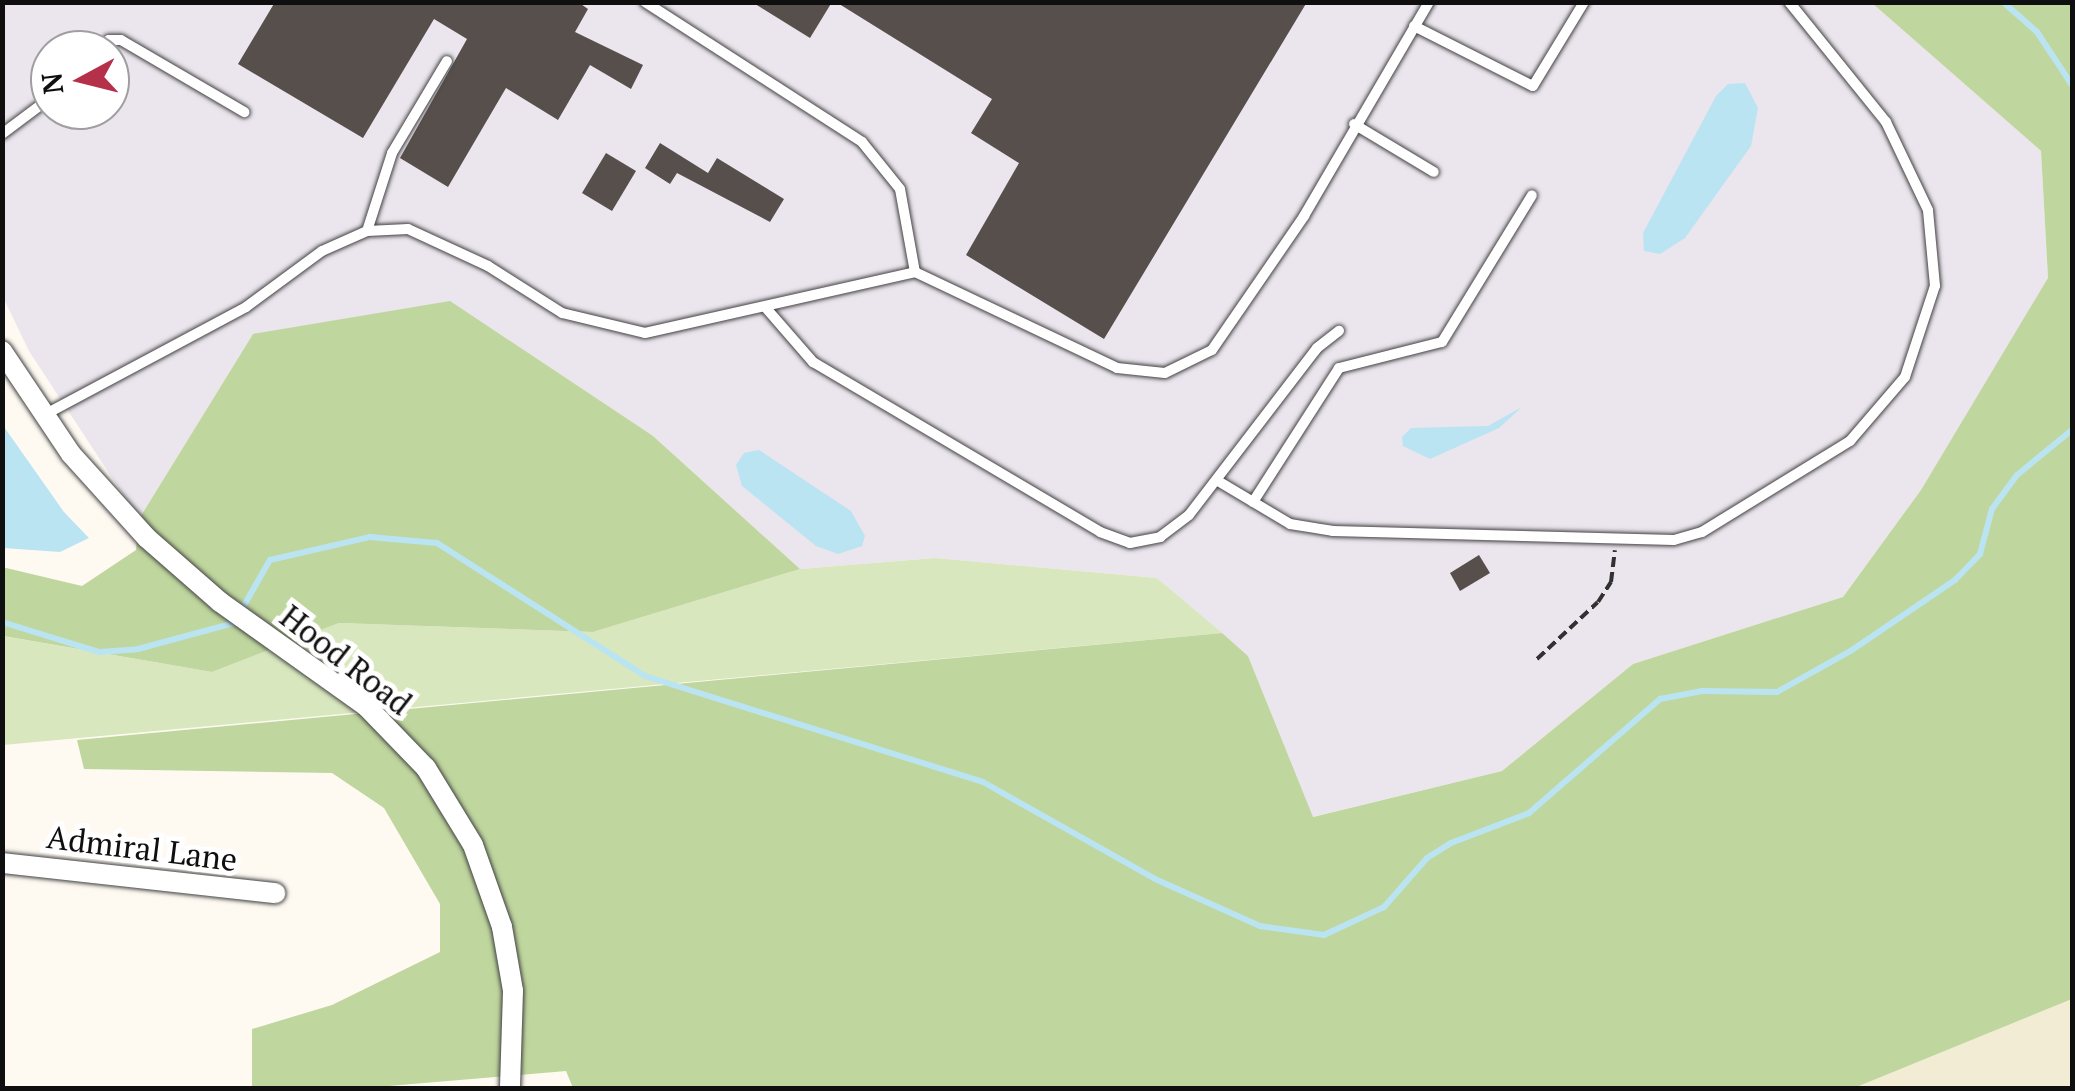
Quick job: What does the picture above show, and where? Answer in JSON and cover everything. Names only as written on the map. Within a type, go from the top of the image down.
[{"type":"street","name":"Hood Road","points":[[2,351],[43,415],[109,500],[220,602],[344,688],[397,735],[473,845],[509,961],[510,1088]]},
{"type":"street","name":"Admiral Lane","points":[[2,863],[275,893]]},
{"type":"lane","points":[[645,2],[862,142],[900,189],[915,272]]},
{"type":"lane","points":[[1414,26],[1533,86],[1584,2]]},
{"type":"lane","points":[[1218,481],[1290,524],[1333,530],[1469,530],[1674,540],[1702,532],[1850,441],[1905,377],[1936,286],[1928,210],[1886,122],[1789,2]]},
{"type":"lane","points":[[43,415],[246,307],[322,251],[367,231],[408,229],[488,266],[562,313],[612,330],[697,326],[915,272],[1117,368],[1165,373],[1212,350],[1304,216],[1354,124],[1428,3]]},
{"type":"lane","points":[[130,45],[244,112]]},
{"type":"lane","points":[[367,231],[392,154],[447,61]]},
{"type":"lane","points":[[2,134],[30,113]]},
{"type":"lane","points":[[1354,124],[1434,172]]},
{"type":"lane","points":[[1253,502],[1339,368],[1442,342],[1532,195]]},
{"type":"lane","points":[[766,308],[813,362],[1100,532],[1130,543],[1160,537],[1218,481],[1316,348],[1339,331]]},
{"type":"path","points":[[1537,659],[1611,582],[1614,540]]},
{"type":"shaded area","points":[[3,2],[1872,3],[2041,151],[2048,279],[1921,490],[1843,597],[1633,664],[1502,771],[1312,817],[1248,656],[1157,578],[935,558],[800,569],[653,436],[253,334],[139,519],[29,351],[3,297]]},
{"type":"shaded area","points":[[2072,999],[2072,1088],[1854,1088]]},
{"type":"green space","points":[[1872,3],[2072,3],[2072,999],[1854,1088],[573,1088],[566,1071],[365,1088],[252,1088],[252,1029],[332,1005],[440,952],[440,904],[384,808],[332,773],[84,769],[77,740],[1222,633],[1248,656],[1313,817],[1502,771],[1633,664],[1843,597],[1921,490],[2048,278],[2041,151]]},
{"type":"green space","points":[[450,301],[653,436],[800,569],[593,632],[339,623],[212,672],[3,636],[2,567],[82,586],[136,550],[139,519],[253,334]]},
{"type":"green space","points":[[935,558],[1157,578],[1222,633],[3,745],[2,636],[212,672],[339,623],[593,632],[800,569]]},
{"type":"water","points":[[1745,83],[1758,108],[1751,146],[1685,238],[1660,254],[1644,251],[1643,233],[1716,96],[1728,84]]},
{"type":"water","points":[[1522,407],[1499,428],[1430,459],[1403,446],[1402,437],[1411,428],[1488,426]]},
{"type":"water","points":[[2,424],[64,512],[89,538],[60,552],[3,548]]},
{"type":"water","points":[[759,450],[851,511],[865,536],[862,546],[838,554],[816,546],[742,486],[736,465],[744,453]]},
{"type":"building","points":[[275,2],[578,2],[588,9],[575,32],[643,65],[631,89],[590,65],[558,120],[506,88],[448,187],[400,158],[467,39],[434,19],[363,138],[238,64]]},
{"type":"building","points":[[752,2],[832,2],[810,38]]},
{"type":"building","points":[[836,2],[1307,2],[1104,339],[966,255],[1019,163],[971,133],[992,99]]},
{"type":"building","points":[[660,143],[708,173],[717,158],[784,199],[770,222],[677,173],[670,184],[645,168]]},
{"type":"building","points":[[606,153],[636,171],[612,211],[582,193]]},
{"type":"building","points":[[1479,555],[1490,573],[1460,591],[1450,573]]},
{"type":"waterway","points":[[2003,2],[2037,32],[2072,85]]},
{"type":"waterway","points":[[2,622],[99,652],[138,649],[234,623],[270,560],[370,537],[437,543],[645,676],[983,782],[1155,879],[1260,926],[1324,935],[1384,907],[1427,858],[1451,843],[1529,813],[1660,699],[1702,691],[1777,692],[1852,650],[1955,580],[1980,554],[1992,509],[2017,475],[2072,430]]}]
